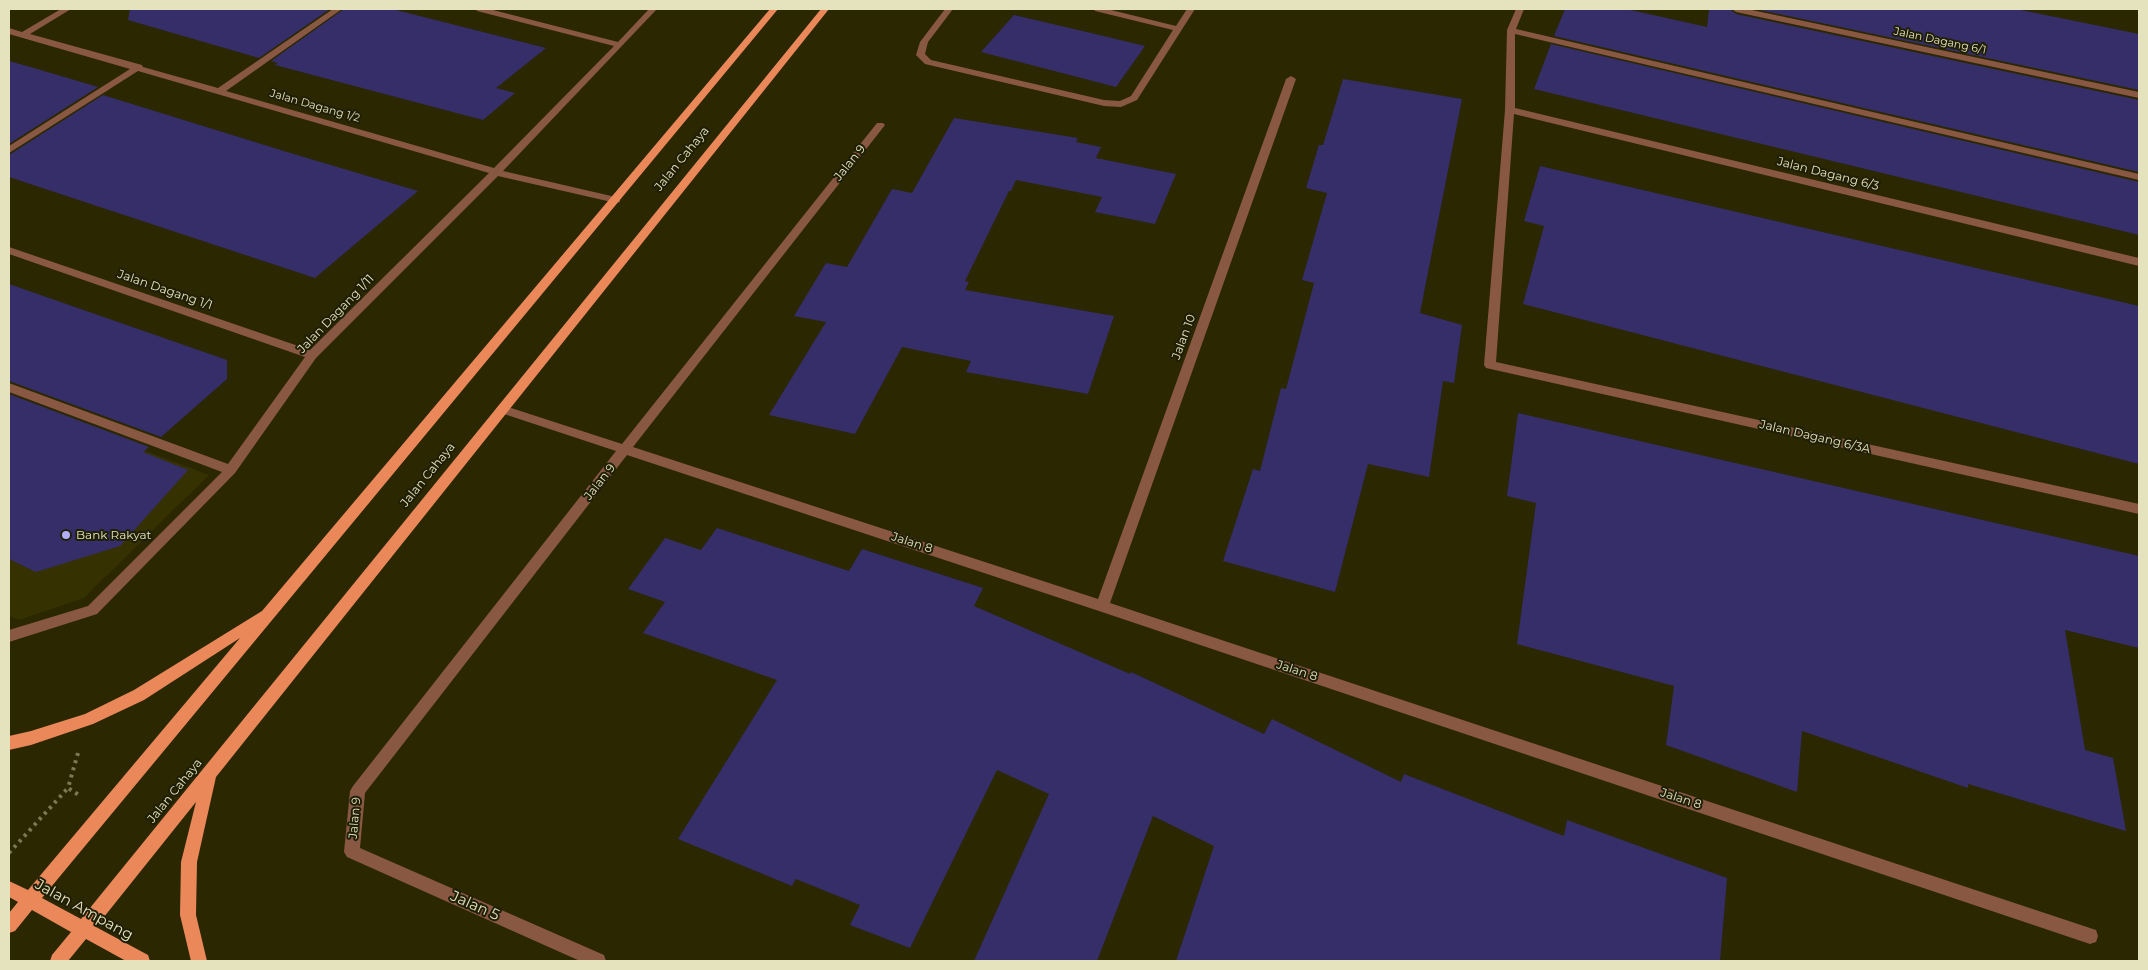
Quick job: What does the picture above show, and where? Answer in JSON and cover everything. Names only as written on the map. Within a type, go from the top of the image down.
[{"type":"main road","name":"Jalan Cahaya","points":[[9,925],[774,9]]},
{"type":"main road","name":"Jalan Cahaya","points":[[58,961],[825,9]]},
{"type":"main road","points":[[9,743],[31,738],[88,719],[139,695],[272,611]]},
{"type":"main road","points":[[199,961],[188,914],[190,862],[210,773]]},
{"type":"main road","name":"Jalan Ampang","points":[[9,889],[142,961]]},
{"type":"street","points":[[23,35],[67,9]]},
{"type":"street","points":[[220,91],[338,9]]},
{"type":"street","points":[[480,9],[620,45]]},
{"type":"street","name":"Jalan Dagang 1/11","points":[[9,636],[92,610],[231,470],[312,356],[496,172],[654,9]]},
{"type":"street","points":[[949,9],[924,42],[920,55],[928,62],[1104,103],[1121,104],[1134,98],[1191,9]]},
{"type":"street","points":[[1098,9],[1178,28]]},
{"type":"street","points":[[1510,110],[1511,30],[1520,9]]},
{"type":"street","name":"Jalan Dagang 6/1","points":[[1736,9],[2139,95]]},
{"type":"street","points":[[1511,30],[2139,177]]},
{"type":"street","name":"Jalan Dagang 1/2","points":[[9,31],[139,67],[496,172],[616,200]]},
{"type":"street","points":[[9,150],[139,67]]},
{"type":"street","name":"Jalan 10","points":[[1102,606],[1292,79]]},
{"type":"street","name":"Jalan Dagang 6/3","points":[[1510,110],[2139,262]]},
{"type":"street","name":"Jalan Dagang 6/3A","points":[[1510,110],[1490,365],[2139,508]]},
{"type":"street","name":"Jalan 9","points":[[352,852],[358,791],[880,125]]},
{"type":"street","name":"Jalan Dagang 1/1","points":[[9,250],[312,356]]},
{"type":"street","points":[[9,387],[231,470]]},
{"type":"street","name":"Jalan 8","points":[[502,409],[1102,606],[2090,936]]},
{"type":"street","name":"Jalan 5","points":[[352,852],[598,961]]},
{"type":"path","points":[[9,853],[68,788],[88,719]]},
{"type":"path","points":[[68,788],[104,811]]},
{"type":"shaded area","points":[[9,399],[209,475],[84,598],[19,620],[9,616]]},
{"type":"building","points":[[130,9],[330,9],[259,58],[128,20]]},
{"type":"building","points":[[344,9],[392,9],[546,48],[496,88],[515,93],[483,120],[275,65],[278,63],[271,61]]},
{"type":"building","points":[[1565,9],[1626,9],[1707,27],[1709,9],[1730,9],[1736,14],[2139,100],[2139,172],[1554,36]]},
{"type":"building","points":[[1755,9],[2016,9],[2139,34],[2139,90]]},
{"type":"building","points":[[1014,15],[1145,46],[1116,87],[981,52]]},
{"type":"building","points":[[1551,44],[2139,182],[2139,235],[1534,89]]},
{"type":"building","points":[[9,61],[34,68],[98,87],[9,144]]},
{"type":"building","points":[[1343,79],[1462,99],[1420,313],[1462,325],[1454,383],[1443,381],[1429,477],[1368,464],[1335,592],[1223,561],[1253,469],[1260,471],[1281,388],[1286,389],[1314,283],[1302,280],[1327,193],[1306,188],[1319,145],[1323,145]]},
{"type":"building","points":[[103,95],[418,191],[315,278],[9,177],[9,155]]},
{"type":"building","points":[[954,118],[1078,138],[1076,142],[1101,147],[1096,158],[1176,174],[1155,224],[1095,212],[1102,197],[1016,180],[965,281],[969,282],[965,290],[1114,316],[1088,394],[966,372],[971,361],[902,347],[855,434],[769,415],[826,322],[794,316],[826,263],[847,267],[892,189],[912,193]]},
{"type":"building","points":[[1540,166],[2139,306],[2139,464],[1523,304],[1544,226],[1524,221]]},
{"type":"building","points":[[9,284],[227,360],[227,379],[161,437],[9,381]]},
{"type":"building","points":[[9,394],[149,447],[143,452],[188,470],[120,546],[36,572],[9,559]]},
{"type":"building","points":[[1518,413],[2139,556],[2139,648],[2065,630],[2085,750],[2113,758],[2126,831],[1968,784],[1968,788],[1802,731],[1797,792],[1666,745],[1674,686],[1517,644],[1536,503],[1507,496]]},
{"type":"building","points":[[717,528],[849,571],[862,549],[983,588],[974,606],[1130,674],[1131,672],[1264,734],[1272,719],[1401,782],[1404,774],[1564,836],[1567,820],[1727,878],[1720,961],[1176,961],[1214,846],[1153,816],[1097,961],[974,961],[1049,794],[997,770],[910,948],[850,925],[860,905],[796,879],[792,886],[678,839],[777,680],[643,633],[665,602],[628,589],[665,538],[701,550]]},
{"type":"place","name":"Bank Rakyat","points":[[66,535]]}]
